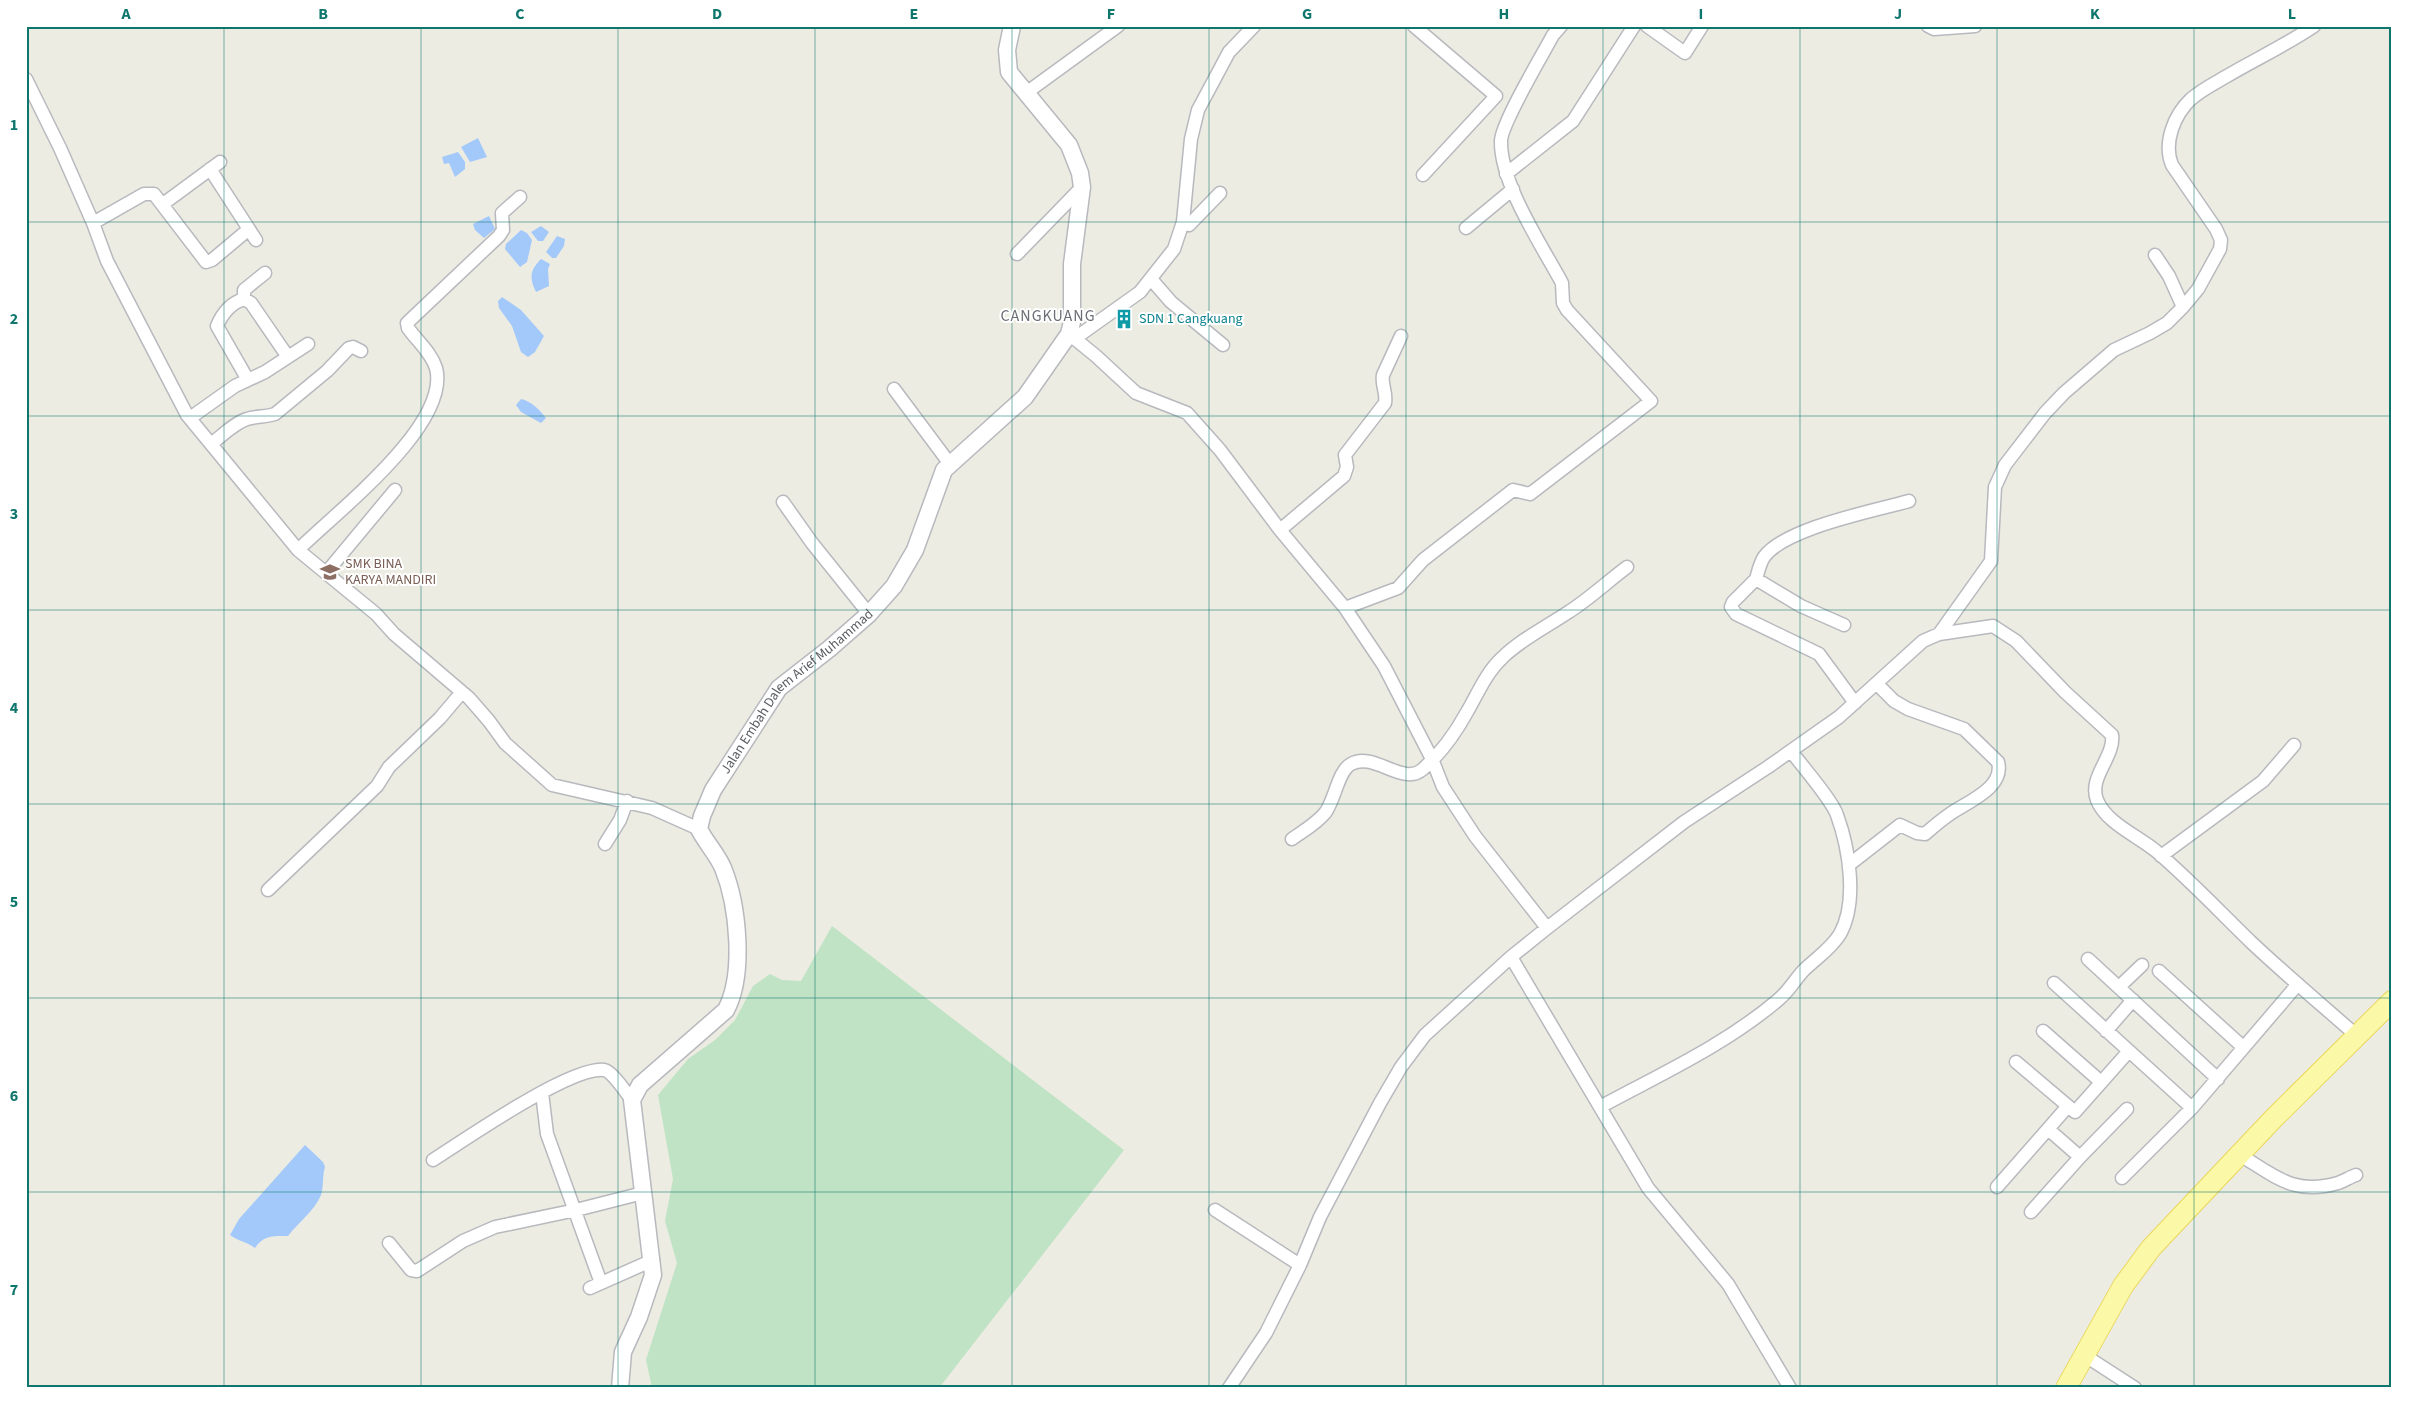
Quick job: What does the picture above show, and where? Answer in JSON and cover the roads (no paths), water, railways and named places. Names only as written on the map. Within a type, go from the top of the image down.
[{"type":"main road","points":[[2066,1388],[2123,1286],[2165,1232],[2392,1001]]},
{"type":"street","name":"Jalan Embah Dalem Arief Muhammad","points":[[699,829],[702,816],[713,790],[779,688],[829,649],[868,614],[894,586],[915,550],[940,480],[950,464],[1025,397],[1072,336],[1072,264],[1082,187],[1070,145],[1009,72],[1006,60],[1012,26]]},
{"type":"street","points":[[1026,93],[1118,26]]},
{"type":"street","points":[[1254,26],[1229,52],[1198,110],[1190,139],[1183,222],[1174,249],[1139,294],[1072,336],[1140,395],[1188,413],[1220,450],[1280,530],[1345,608],[1384,666],[1432,759],[1443,787],[1475,836],[1547,928]]},
{"type":"street","points":[[1414,26],[1496,96],[1423,175]]},
{"type":"street","points":[[1345,608],[1398,588],[1423,560],[1513,490],[1530,494],[1651,401],[1567,310],[1563,303],[1562,283],[1506,174],[1501,140],[1517,103],[1553,35],[1560,26]]},
{"type":"street","points":[[1506,174],[1573,121],[1634,26]]},
{"type":"street","points":[[1647,26],[1685,53],[1702,26]]},
{"type":"street","points":[[1928,26],[1934,29],[1975,26]]},
{"type":"street","points":[[1939,634],[1991,560],[1994,487],[2002,470],[2023,440],[2064,393],[2114,350],[2150,333],[2167,322],[2184,307],[2213,266],[2220,249],[2221,240],[2216,229],[2172,165],[2168,155],[2168,143],[2173,127],[2191,98],[2249,63],[2286,45],[2314,26]]},
{"type":"street","points":[[26,79],[60,148],[93,223],[107,261],[126,295],[135,318],[190,418],[298,550],[376,614],[394,634],[462,692],[481,711],[505,743],[552,785],[652,808],[699,829],[723,868],[732,896],[738,959],[733,996],[726,1010],[640,1085],[632,1100]]},
{"type":"street","points":[[93,223],[144,194],[154,194],[206,262],[253,235],[215,166],[163,204]]},
{"type":"street","points":[[1017,254],[1082,187]]},
{"type":"street","points":[[1466,228],[1513,189]]},
{"type":"street","points":[[1183,222],[1191,224],[1220,193]]},
{"type":"street","points":[[298,550],[380,473],[416,434],[434,402],[437,384],[436,368],[430,356],[412,334],[407,323],[499,236],[503,230],[502,213],[520,197]]},
{"type":"street","points":[[2154,255],[2169,276],[2184,307]]},
{"type":"street","points":[[265,274],[244,290],[244,300],[257,311],[288,357]]},
{"type":"street","points":[[1151,279],[1171,302],[1223,344]]},
{"type":"street","points":[[244,300],[230,307],[221,317],[217,326],[248,380]]},
{"type":"street","points":[[1280,530],[1344,476],[1347,467],[1345,455],[1385,403],[1383,375],[1402,336]]},
{"type":"street","points":[[190,418],[235,386],[265,372],[308,344]]},
{"type":"street","points":[[211,444],[238,423],[248,418],[267,417],[275,414],[327,370],[349,348],[353,347],[361,351]]},
{"type":"street","points":[[894,390],[950,464]]},
{"type":"street","points":[[326,573],[395,490]]},
{"type":"street","points":[[1855,703],[1819,654],[1733,611],[1733,602],[1756,579],[1764,557],[1793,537],[1820,526],[1909,501]]},
{"type":"street","points":[[783,502],[812,543],[868,614]]},
{"type":"street","points":[[1292,839],[1324,814],[1335,794],[1345,768],[1351,764],[1357,762],[1372,763],[1411,774],[1422,771],[1453,733],[1489,674],[1502,657],[1546,625],[1568,613],[1627,567]]},
{"type":"street","points":[[1756,579],[1801,606],[1844,625]]},
{"type":"street","points":[[1230,1388],[1266,1333],[1300,1265],[1324,1209],[1401,1067],[1426,1036],[1511,957],[1547,928],[1684,822],[1791,751],[1855,703],[1923,641],[1939,634],[1993,626],[2012,637],[2065,692],[2109,731],[2113,743],[2096,784],[2096,800],[2113,820],[2161,856],[2298,984],[2357,1036]]},
{"type":"street","points":[[1850,864],[1900,825],[1917,833],[1925,834],[1950,814],[1980,796],[1997,778],[2000,769],[1998,762],[1964,729],[1908,709],[1894,701],[1877,684]]},
{"type":"street","points":[[268,890],[377,786],[389,766],[440,718],[462,692]]},
{"type":"street","points":[[2161,856],[2262,781],[2294,745]]},
{"type":"street","points":[[1600,1107],[1717,1044],[1756,1018],[1793,986],[1803,971],[1827,952],[1841,932],[1849,901],[1850,864],[1837,814],[1791,751]]},
{"type":"street","points":[[605,844],[620,820],[627,801]]},
{"type":"street","points":[[1511,957],[1648,1188],[1728,1284],[1790,1388]]},
{"type":"street","points":[[2088,959],[2218,1079]]},
{"type":"street","points":[[2119,987],[2142,965]]},
{"type":"street","points":[[2159,971],[2243,1047]]},
{"type":"street","points":[[2054,983],[2192,1108]]},
{"type":"street","points":[[2122,1178],[2192,1108],[2298,984]]},
{"type":"street","points":[[2106,1031],[2133,1000]]},
{"type":"street","points":[[2043,1031],[2101,1082]]},
{"type":"street","points":[[2016,1062],[2075,1112],[2129,1051]]},
{"type":"street","points":[[433,1160],[509,1110],[581,1073],[603,1070],[609,1072],[632,1100],[653,1260],[653,1275],[623,1352],[620,1388]]},
{"type":"street","points":[[542,1094],[547,1134],[576,1210],[595,1285],[653,1260]]},
{"type":"street","points":[[1997,1187],[2068,1106]]},
{"type":"street","points":[[2031,1212],[2080,1157],[2127,1109]]},
{"type":"street","points":[[2048,1129],[2080,1157]]},
{"type":"street","points":[[2240,1155],[2290,1185],[2324,1186],[2340,1183],[2356,1175]]},
{"type":"street","points":[[389,1243],[411,1270],[417,1270],[480,1232],[643,1193]]},
{"type":"street","points":[[1215,1210],[1300,1265]]},
{"type":"street","points":[[2084,1356],[2135,1388]]},
{"type":"water","points":[[478,138],[487,157],[470,162],[461,147]]},
{"type":"water","points":[[458,152],[465,162],[465,169],[455,177],[449,163],[444,164],[442,157]]},
{"type":"water","points":[[489,216],[495,229],[484,238],[475,230],[473,224]]},
{"type":"water","points":[[541,226],[549,232],[543,241],[538,241],[531,232]]},
{"type":"water","points":[[521,230],[527,233],[532,240],[527,262],[520,267],[505,249],[506,244]]},
{"type":"water","points":[[557,236],[565,239],[564,246],[556,258],[552,258],[546,252]]},
{"type":"water","points":[[541,259],[550,264],[548,269],[549,286],[536,292],[532,282],[532,274]]},
{"type":"water","points":[[502,297],[521,310],[544,336],[535,352],[528,357],[521,352],[512,326],[499,308],[498,301]]},
{"type":"water","points":[[521,399],[535,406],[546,418],[541,423],[521,412],[516,405]]},
{"type":"water","points":[[305,1145],[323,1162],[325,1167],[321,1195],[311,1211],[288,1236],[265,1238],[255,1248],[230,1235],[239,1219]]},
{"type":"place","name":"SDN 1 Cangkuang","points":[[1124,319]]},
{"type":"place","name":"SMK BINA KARYA MANDIRI","points":[[330,572]]},
{"type":"district","name":"CANGKUANG","points":[[1048,316]]}]
